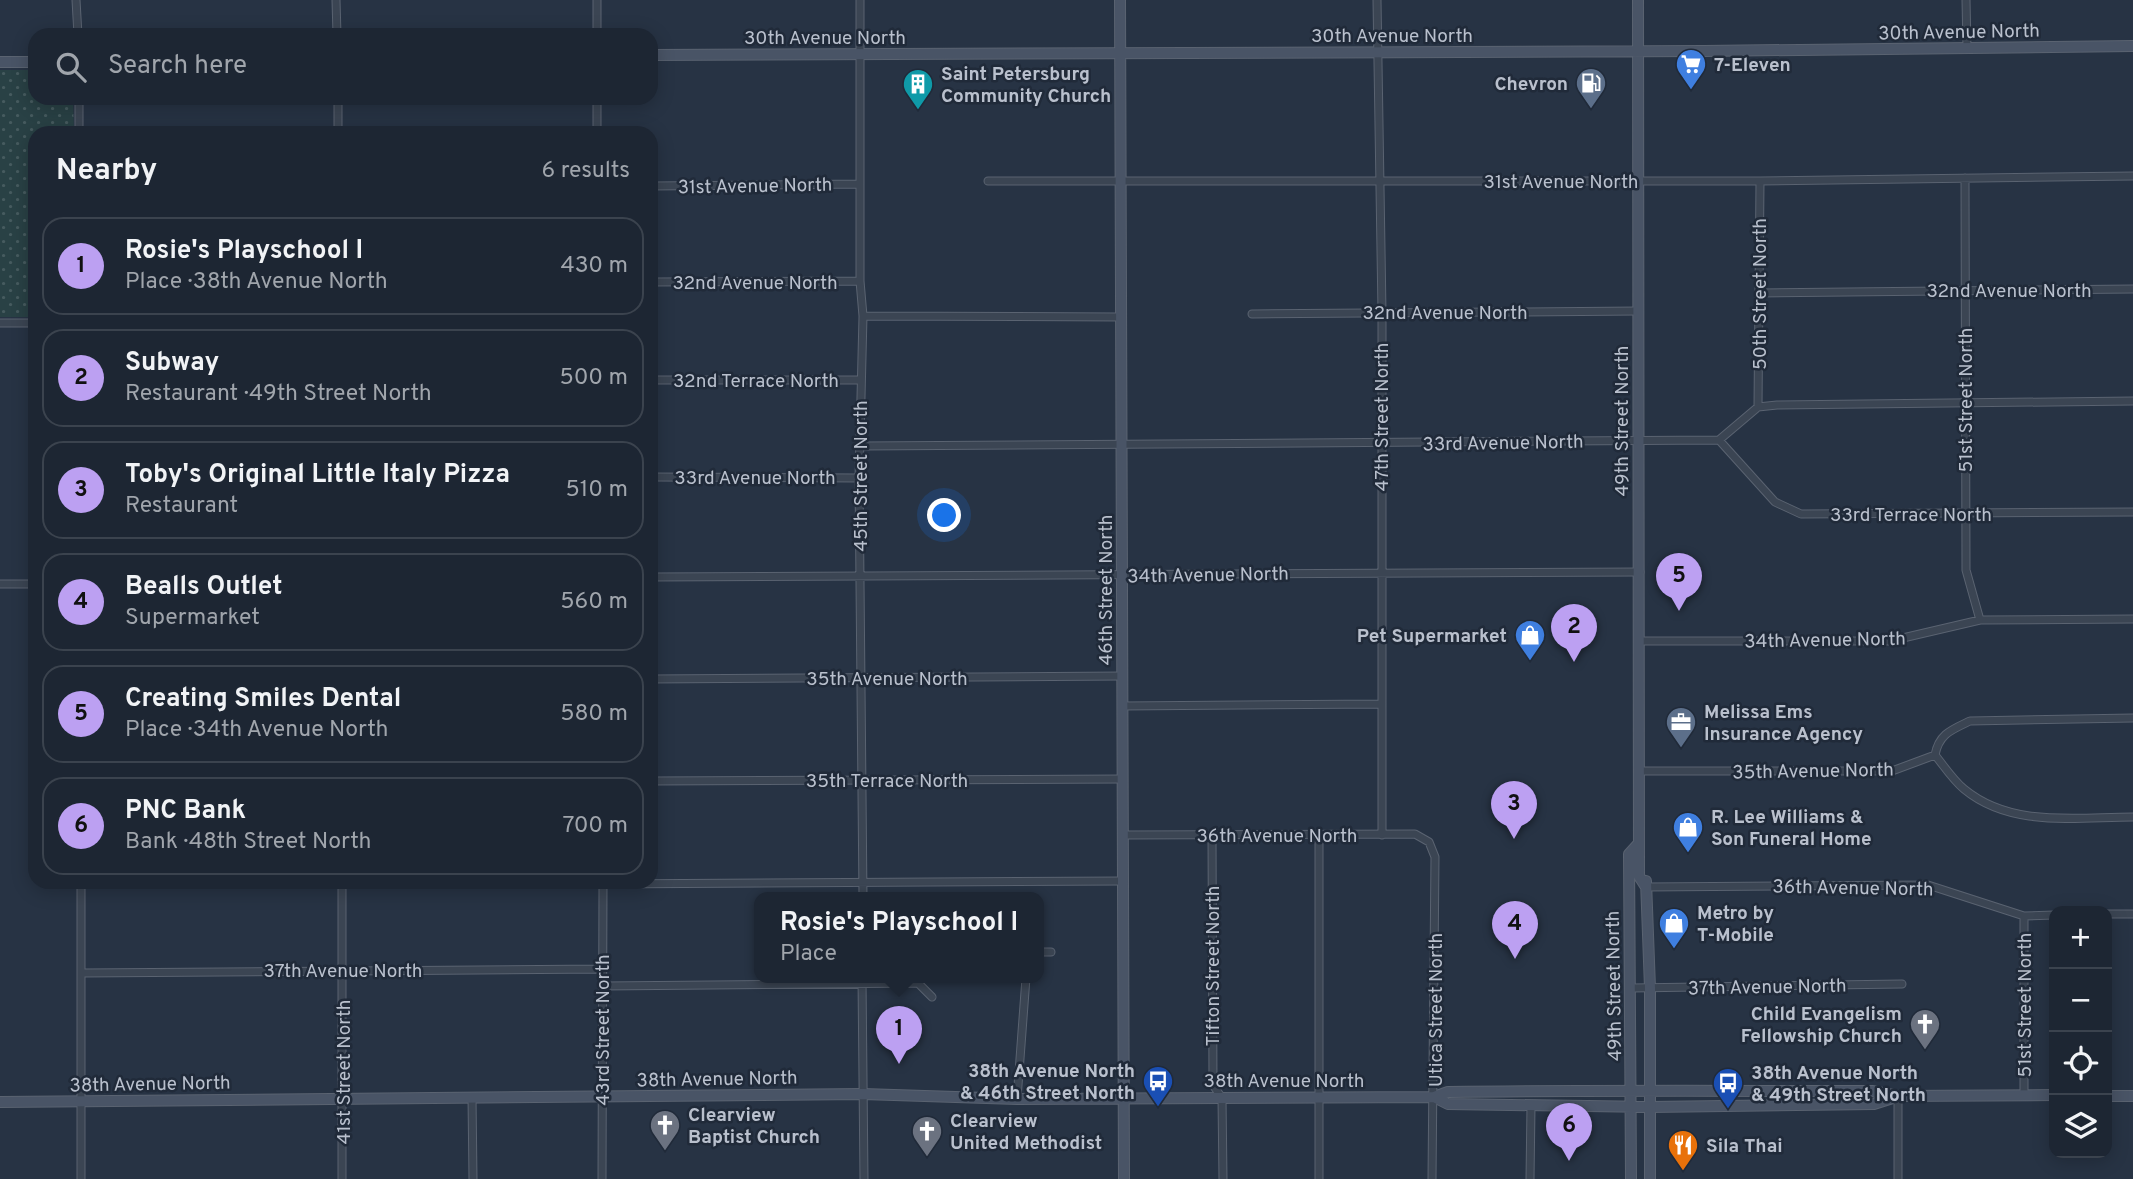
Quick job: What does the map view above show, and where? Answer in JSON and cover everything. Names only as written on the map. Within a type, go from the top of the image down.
[{"type":"main road","name":"46th Street North","points":[[1120,0],[1124,1179]]},
{"type":"main road","name":"49th Street North","points":[[1639,0],[1639,843],[1645,854],[1651,1107]]},
{"type":"main road","name":"30th Avenue North","points":[[658,55],[1378,53],[2133,46]]},
{"type":"main road","points":[[0,62],[28,62]]},
{"type":"main road","name":"49th Street North","points":[[1632,1106],[1629,854],[1639,843]]},
{"type":"main road","points":[[1630,905],[1639,891],[1646,887]]},
{"type":"main road","name":"38th Avenue North","points":[[0,1102],[863,1094],[1017,1099],[1434,1097],[1448,1092],[1631,1090],[1872,1091],[1899,1096],[2049,1095]]},
{"type":"main road","name":"38th Avenue North","points":[[1434,1097],[1448,1104],[1651,1107],[1874,1104],[1899,1096]]},
{"type":"main road","points":[[2112,1096],[2133,1096]]},
{"type":"main road","points":[[1631,1179],[1632,1106]]},
{"type":"main road","points":[[1650,1179],[1651,1107]]},
{"type":"street","points":[[76,0],[78,28]]},
{"type":"street","points":[[336,0],[337,28]]},
{"type":"street","points":[[597,0],[597,28]]},
{"type":"street","name":"45th Street North","points":[[860,0],[859,281],[863,316],[859,478],[863,892]]},
{"type":"street","name":"47th Street North","points":[[1377,0],[1382,313],[1382,835]]},
{"type":"street","points":[[1966,0],[1966,48]]},
{"type":"street","points":[[79,105],[79,126]]},
{"type":"street","points":[[338,105],[338,126]]},
{"type":"street","points":[[597,105],[597,126]]},
{"type":"street","name":"31st Avenue North","points":[[988,181],[1760,181],[2133,176]]},
{"type":"street","name":"51st Street North","points":[[1965,178],[1966,570],[1980,620]]},
{"type":"street","name":"50th Street North","points":[[1758,407],[1760,181]]},
{"type":"street","name":"31st Avenue North","points":[[658,186],[860,184]]},
{"type":"street","name":"32nd Avenue North","points":[[658,282],[859,281]]},
{"type":"street","name":"32nd Avenue North","points":[[1760,293],[2133,289]]},
{"type":"street","name":"32nd Avenue North","points":[[1251,314],[1638,311]]},
{"type":"street","points":[[863,316],[1121,317]]},
{"type":"street","points":[[0,323],[28,323]]},
{"type":"street","name":"32nd Terrace North","points":[[658,380],[861,380]]},
{"type":"street","points":[[1719,440],[1758,407],[2133,401]]},
{"type":"street","name":"33rd Avenue North","points":[[861,446],[1719,440]]},
{"type":"street","name":"33rd Terrace North","points":[[1719,440],[1775,502],[1801,514],[2133,512]]},
{"type":"street","name":"33rd Avenue North","points":[[658,477],[859,478]]},
{"type":"street","name":"34th Avenue North","points":[[658,577],[1640,572]]},
{"type":"street","points":[[0,584],[28,584]]},
{"type":"street","name":"34th Avenue North","points":[[1640,641],[1890,641],[1980,620],[2133,620]]},
{"type":"street","name":"35th Avenue North","points":[[658,680],[1123,676]]},
{"type":"street","points":[[1122,706],[1382,704]]},
{"type":"street","points":[[2133,718],[1970,721],[1946,732],[1938,740],[1935,755],[1962,788],[1984,803],[2005,812],[2029,817],[2133,817]]},
{"type":"street","name":"35th Avenue North","points":[[1640,771],[1892,771],[1935,755]]},
{"type":"street","name":"35th Terrace North","points":[[658,781],[1123,779]]},
{"type":"street","name":"Tifton Street North","points":[[1212,834],[1213,1085],[1223,1098],[1223,1179]]},
{"type":"street","points":[[1319,834],[1319,1179]]},
{"type":"street","name":"36th Avenue North","points":[[1124,835],[1415,834],[1429,842]]},
{"type":"street","name":"Utica Street North","points":[[1429,842],[1435,857],[1432,1179]]},
{"type":"street","points":[[658,883],[1124,881]]},
{"type":"street","name":"36th Avenue North","points":[[1646,887],[1928,885],[2024,916],[2049,915]]},
{"type":"street","points":[[81,889],[82,1179]]},
{"type":"street","name":"41st Street North","points":[[342,889],[342,1179]]},
{"type":"street","name":"43rd Street North","points":[[602,1179],[603,889]]},
{"type":"street","points":[[2112,914],[2133,914]]},
{"type":"street","name":"51st Street North","points":[[2024,916],[2024,1095]]},
{"type":"street","points":[[1044,952],[1051,952]]},
{"type":"street","name":"37th Avenue North","points":[[83,973],[602,968]]},
{"type":"street","points":[[603,986],[758,983]]},
{"type":"street","points":[[862,983],[864,1179]]},
{"type":"street","points":[[918,983],[932,997]]},
{"type":"street","points":[[1017,1099],[1026,983]]},
{"type":"street","name":"37th Avenue North","points":[[1632,988],[1902,984]]},
{"type":"street","points":[[1898,1179],[1899,1096]]},
{"type":"street","points":[[472,1097],[472,1179]]},
{"type":"street","points":[[1530,1179],[1531,1106]]},
{"type":"green space","points":[[0,70],[28,70],[28,105],[73,105],[74,126],[28,126],[28,317],[0,317]]},
{"type":"place","name":"7-Eleven","points":[[1691,91]]},
{"type":"place","name":"Chevron","points":[[1591,110]]},
{"type":"place","name":"Saint Petersburg Community Church","points":[[918,111]]},
{"type":"place","name":"Creating Smiles Dental","points":[[1679,611]]},
{"type":"place","name":"Pet Supermarket","points":[[1530,662]]},
{"type":"place","name":"Subway","points":[[1574,662]]},
{"type":"place","name":"Melissa Ems Insurance Agency","points":[[1681,749]]},
{"type":"place","name":"Toby's Original Little Italy Pizza","points":[[1514,839]]},
{"type":"place","name":"R. Lee Williams & Son Funeral Home","points":[[1688,854]]},
{"type":"place","name":"Metro by T-Mobile","points":[[1674,950]]},
{"type":"place","name":"Bealls Outlet","points":[[1515,959]]},
{"type":"place","name":"Child Evangelism Fellowship Church","points":[[1925,1051]]},
{"type":"place","name":"Rosie's Playschool I","points":[[899,1064]]},
{"type":"place","name":"38th Avenue North & 46th Street North","points":[[1158,1108]]},
{"type":"place","name":"38th Avenue North & 49th Street North","points":[[1728,1110]]},
{"type":"place","name":"Clearview Baptist Church","points":[[665,1152]]},
{"type":"place","name":"Clearview United Methodist","points":[[927,1158]]},
{"type":"place","name":"PNC Bank","points":[[1569,1161]]},
{"type":"place","name":"Sila Thai","points":[[1683,1172]]}]
